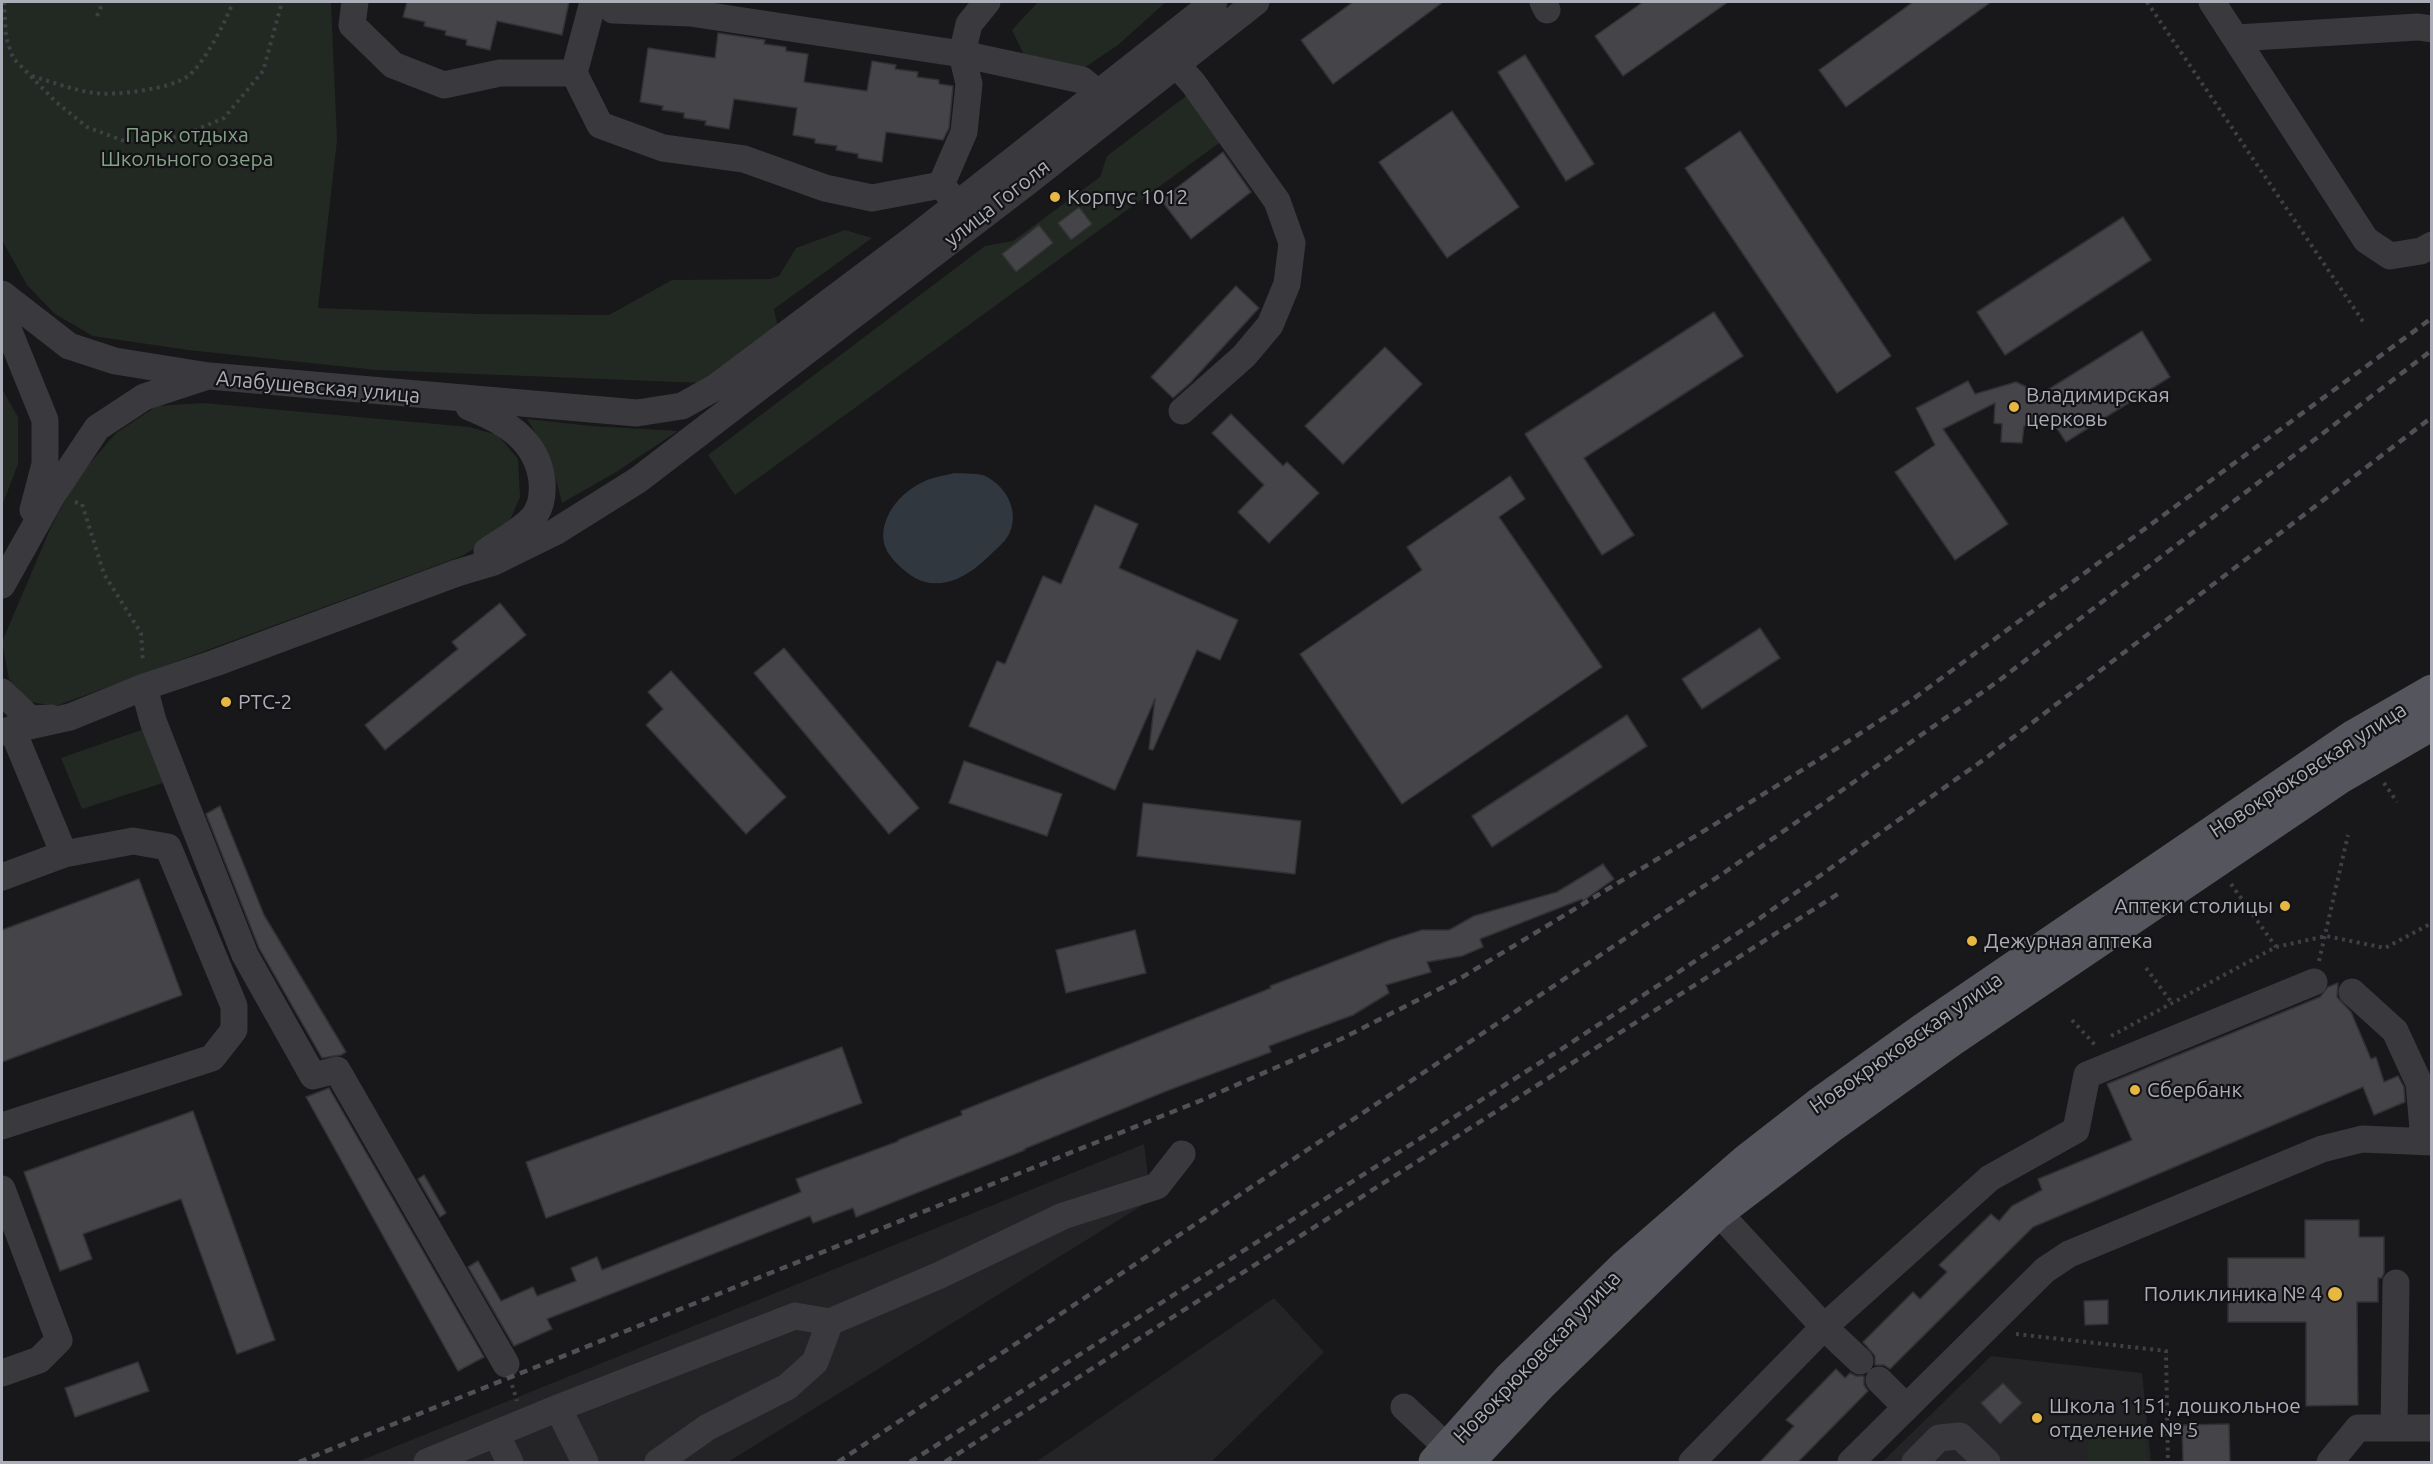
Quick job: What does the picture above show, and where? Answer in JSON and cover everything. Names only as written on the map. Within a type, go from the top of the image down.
[{"type":"main road","name":"Новокрюковская улица","points":[[1450,1458],[1548,1377],[1710,1205],[1819,1104],[2354,736],[2432,691]]},
{"type":"main road","name":"Новокрюковская улица","points":[[1710,1205],[1830,1127],[1953,1039],[2339,778],[2425,731]]},
{"type":"street","points":[[355,2],[352,25],[393,65],[444,85],[500,73],[574,73]]},
{"type":"street","points":[[593,2],[574,73],[600,125],[663,148],[744,159],[825,188],[872,198],[958,204],[1214,2]]},
{"type":"street","points":[[608,2],[614,10],[690,13],[962,54],[1082,80],[1120,110]]},
{"type":"street","points":[[958,204],[969,84],[962,54],[969,24],[987,2]]},
{"type":"street","name":"улица Гоголя","points":[[737,404],[958,204],[1120,110],[1175,63],[1256,2]]},
{"type":"street","points":[[2212,2],[2366,240],[2390,256],[2421,251],[2432,245]]},
{"type":"street","points":[[2236,38],[2418,27],[2432,29]]},
{"type":"street","points":[[1175,63],[1193,83],[1277,201],[1292,243],[1287,284],[1270,325],[1244,356],[1182,411]]},
{"type":"street","name":"Алабушевская улица","points":[[2,585],[52,494],[98,428],[144,397],[209,376],[637,413],[682,406],[716,387],[958,204]]},
{"type":"street","points":[[2,294],[69,346],[115,361],[209,376]]},
{"type":"street","points":[[2,314],[45,420],[45,464],[24,543]]},
{"type":"street","name":"Алабушевская улица","points":[[448,398],[500,420],[521,435],[540,467],[543,487],[542,504],[533,518],[457,573]]},
{"type":"street","name":"Алабушевская улица","points":[[7,730],[70,717],[144,687],[457,573],[494,562],[555,532],[638,480],[737,404]]},
{"type":"street","points":[[144,687],[153,721],[245,956],[313,1076],[337,1070],[506,1364]]},
{"type":"street","name":"Алабушевская улица","points":[[2,692],[30,719],[70,717]]},
{"type":"street","points":[[7,730],[64,854]]},
{"type":"street","points":[[2,877],[64,854],[134,841],[168,846],[234,1006],[234,1030],[212,1058],[2,1126]]},
{"type":"street","points":[[1692,1462],[1824,1327],[1990,1178],[2076,1130],[2087,1075],[2314,982]]},
{"type":"street","points":[[1851,1462],[2045,1270],[2069,1254],[2322,1149],[2362,1139],[2428,1141],[2419,1083],[2395,1031],[2352,992]]},
{"type":"street","points":[[433,1461],[558,1408],[795,1316],[830,1322],[940,1275],[1063,1216],[1157,1185],[1182,1154]]},
{"type":"street","points":[[2,1189],[59,1340],[39,1360],[2,1373]]},
{"type":"street","points":[[1710,1205],[1824,1327],[1906,1407]]},
{"type":"street","points":[[2394,1428],[2396,1283]]},
{"type":"street","points":[[658,1462],[708,1427],[787,1387],[815,1362],[830,1322]]},
{"type":"street","points":[[1404,1407],[1450,1458]]},
{"type":"street","points":[[558,1408],[585,1462]]},
{"type":"street","points":[[2330,1462],[2358,1428],[2432,1428]]},
{"type":"street","points":[[496,1434],[510,1462]]},
{"type":"street","points":[[1914,1462],[1940,1438],[1960,1436],[1987,1462]]},
{"type":"path","points":[[4,2],[6,37],[13,58],[56,102],[87,127],[124,141],[179,137],[224,118],[263,71],[282,2]]},
{"type":"path","points":[[98,16],[103,2]]},
{"type":"path","points":[[31,75],[95,94],[130,93],[163,86],[188,77],[226,20],[233,2]]},
{"type":"path","points":[[2147,2],[2364,323]]},
{"type":"path","points":[[52,494],[82,504],[104,574],[141,633],[144,687]]},
{"type":"path","points":[[2314,982],[2348,835]]},
{"type":"path","points":[[2231,884],[2277,947]]},
{"type":"path","points":[[2087,1075],[2095,1045],[2277,947],[2326,936],[2385,948],[2432,923]]},
{"type":"path","points":[[2146,968],[2172,1003]]},
{"type":"path","points":[[2072,1020],[2095,1045]]},
{"type":"path","points":[[1984,1330],[2166,1351],[2168,1462]]},
{"type":"shaded area","points":[[954,473],[981,475],[996,483],[1011,504],[1013,520],[1008,536],[1002,544],[970,572],[949,582],[927,582],[905,571],[889,555],[884,543],[885,524],[893,506],[915,486],[927,480]]},
{"type":"shaded area","points":[[1144,1144],[1151,1200],[728,1462],[357,1462]]},
{"type":"shaded area","points":[[1274,1298],[1324,1352],[1211,1462],[1036,1462]]},
{"type":"shaded area","name":"Школа 1151, дошкольное отделение № 5","points":[[1991,1356],[2142,1373],[2151,1462],[1882,1462]]},
{"type":"green space","name":"Парк отдыха Школьного озера","points":[[2,2],[331,2],[337,140],[318,308],[478,314],[609,315],[672,280],[770,279],[779,276],[796,248],[845,230],[872,238],[774,309],[779,333],[703,383],[376,370],[188,350],[93,336],[55,314],[27,285],[2,240]]},
{"type":"green space","points":[[1038,2],[1166,2],[1118,45],[1081,70],[1024,55],[1012,30]]},
{"type":"green space","points":[[1190,93],[1226,138],[735,495],[708,455],[985,246],[1013,241],[1100,177],[1107,156]]},
{"type":"green space","points":[[2,389],[18,417],[18,464],[2,506]]},
{"type":"green space","points":[[204,403],[469,427],[498,435],[518,459],[520,497],[506,529],[462,556],[56,706],[30,702],[9,679],[2,642],[51,527],[77,478],[116,433],[157,406]]},
{"type":"green space","points":[[527,419],[591,426],[678,431],[616,472],[562,503],[549,459]]},
{"type":"green space","points":[[144,729],[169,781],[82,809],[61,758]]},
{"type":"green space","points":[[2136,1431],[2146,1439],[2147,1462],[2088,1462],[2087,1439],[2094,1432]]},
{"type":"building","points":[[407,2],[569,2],[562,35],[497,21],[490,50],[466,45],[467,40],[445,35],[446,31],[424,26],[425,22],[403,17]]},
{"type":"building","points":[[1353,2],[1443,2],[1333,84],[1301,40]]},
{"type":"building","points":[[1643,2],[1728,2],[1623,76],[1595,36]]},
{"type":"building","points":[[1913,2],[1991,2],[1846,107],[1819,70]]},
{"type":"building","points":[[718,33],[765,40],[764,44],[786,47],[786,51],[808,54],[804,82],[867,91],[872,61],[896,65],[895,69],[918,72],[917,77],[939,80],[939,84],[953,86],[949,128],[943,140],[886,132],[882,162],[858,158],[858,154],[836,150],[837,146],[815,143],[815,139],[793,135],[797,108],[734,99],[729,129],[705,125],[706,121],[684,118],[684,113],[662,110],[663,106],[640,102],[648,48],[715,58]]},
{"type":"building","points":[[1525,55],[1594,164],[1566,181],[1498,72]]},
{"type":"building","points":[[1452,111],[1519,207],[1447,258],[1379,162]]},
{"type":"building","points":[[1740,131],[1891,356],[1837,393],[1685,168]]},
{"type":"building","points":[[1223,152],[1251,192],[1191,239],[1161,200]]},
{"type":"building","points":[[1079,207],[1092,224],[1071,240],[1058,223]]},
{"type":"building","points":[[2123,217],[2151,260],[2005,355],[1977,312]]},
{"type":"building","points":[[1039,225],[1053,243],[1016,272],[1002,254]]},
{"type":"building","points":[[1236,286],[1259,308],[1190,383],[1173,398],[1151,377]]},
{"type":"building","points":[[1714,312],[1743,356],[1584,458],[1634,535],[1602,555],[1525,434]]},
{"type":"building","points":[[2142,331],[2170,377],[2066,442],[2056,427],[2024,426],[2022,443],[2001,442],[2002,424],[1994,423],[1995,403],[1943,429],[2008,524],[1955,560],[1895,472],[1935,445],[1916,408],[1968,381],[1975,394],[2016,382],[2041,394]]},
{"type":"building","points":[[1385,347],[1422,384],[1343,464],[1305,426]]},
{"type":"building","points":[[1231,414],[1283,466],[1287,462],[1319,493],[1269,543],[1238,512],[1264,485],[1212,433]]},
{"type":"building","points":[[1510,476],[1525,499],[1499,517],[1602,667],[1402,804],[1300,654],[1422,570],[1407,547]]},
{"type":"building","points":[[1095,505],[1138,524],[1119,568],[1238,620],[1220,660],[1197,650],[1153,750],[1149,749],[1155,699],[1115,790],[969,726],[997,661],[1005,664],[1043,576],[1061,584]]},
{"type":"building","points":[[500,603],[526,635],[385,750],[365,725],[458,649],[452,642]]},
{"type":"building","points":[[1760,628],[1780,658],[1702,709],[1682,679]]},
{"type":"building","points":[[784,648],[919,808],[889,834],[754,673]]},
{"type":"building","points":[[671,671],[786,797],[746,834],[646,725],[663,709],[648,692]]},
{"type":"building","points":[[1627,715],[1647,746],[1492,847],[1472,816]]},
{"type":"building","points":[[964,761],[1062,794],[1047,836],[949,803]]},
{"type":"building","points":[[1143,803],[1301,821],[1295,874],[1137,856]]},
{"type":"building","points":[[220,806],[264,915],[346,1052],[341,1055],[322,1058],[259,948],[206,814]]},
{"type":"building","points":[[1603,864],[1614,879],[1583,901],[1582,899],[1480,939],[1483,947],[1462,956],[1427,962],[1431,972],[1386,985],[1389,993],[1353,1015],[1269,1046],[1271,1052],[1169,1090],[856,1217],[853,1208],[813,1223],[810,1216],[547,1319],[552,1329],[514,1346],[468,1267],[478,1261],[501,1301],[533,1287],[537,1296],[576,1281],[571,1268],[597,1257],[602,1270],[801,1192],[796,1179],[899,1141],[962,1115],[961,1111],[1390,940],[1422,930],[1449,930],[1474,916],[1557,892]]},
{"type":"building","points":[[139,879],[182,995],[2,1062],[2,930]]},
{"type":"building","points":[[1135,930],[1146,973],[1066,993],[1056,950]]},
{"type":"building","points":[[2338,983],[2337,997],[2351,1012],[2371,1059],[2376,1057],[2384,1082],[2398,1076],[2404,1087],[2405,1102],[2374,1115],[2363,1087],[2033,1227],[1890,1369],[1884,1365],[1875,1365],[1875,1356],[1863,1342],[1913,1292],[1920,1299],[1947,1272],[1939,1265],[1991,1214],[1999,1221],[2012,1206],[2042,1190],[2038,1179],[2132,1140],[2107,1084],[2320,997],[2328,987]]},
{"type":"building","points":[[842,1047],[862,1103],[546,1218],[526,1162]]},
{"type":"building","points":[[329,1088],[484,1357],[458,1371],[306,1097]]},
{"type":"building","points":[[193,1111],[275,1340],[237,1354],[181,1199],[83,1234],[92,1259],[60,1271],[24,1172]]},
{"type":"building","points":[[424,1175],[446,1213],[440,1217],[418,1179]]},
{"type":"building","points":[[2305,1220],[2359,1220],[2359,1237],[2384,1237],[2384,1273],[2382,1278],[2378,1278],[2378,1302],[2357,1302],[2358,1405],[2306,1406],[2306,1322],[2228,1322],[2228,1258],[2305,1258]]},
{"type":"building","points":[[2108,1300],[2108,1324],[2085,1325],[2084,1301]]},
{"type":"building","points":[[138,1362],[149,1391],[75,1417],[65,1388]]},
{"type":"building","points":[[1836,1369],[1845,1378],[1850,1373],[1864,1376],[1864,1385],[1868,1391],[1798,1462],[1760,1462],[1794,1426],[1786,1420]]},
{"type":"building","points":[[2003,1383],[2022,1403],[2000,1424],[1981,1403]]},
{"type":"building","points":[[2229,1424],[2230,1462],[2183,1462],[2182,1425]]},
{"type":"railway","points":[[299,1462],[1202,1100],[1341,1039],[1459,979],[1712,826],[1913,699],[2432,318]]},
{"type":"railway","points":[[838,1462],[1725,872],[1997,682],[2432,350]]},
{"type":"railway","points":[[910,1462],[1560,1050],[1756,921],[1986,758],[2432,417]]},
{"type":"railway","points":[[945,1462],[1841,892]]},
{"type":"place","name":"Корпус 1012","points":[[1055,197]]},
{"type":"place","name":"Владимирская церковь","points":[[2014,407]]},
{"type":"place","name":"РТС-2","points":[[226,702]]},
{"type":"place","name":"Аптеки столицы","points":[[2285,906]]},
{"type":"place","name":"Дежурная аптека","points":[[1972,941]]},
{"type":"place","name":"Сбербанк","points":[[2135,1090]]},
{"type":"place","name":"Поликлиника № 4","points":[[2335,1294]]},
{"type":"place","name":"Школа 1151, дошкольное отделение № 5","points":[[2037,1418]]}]
